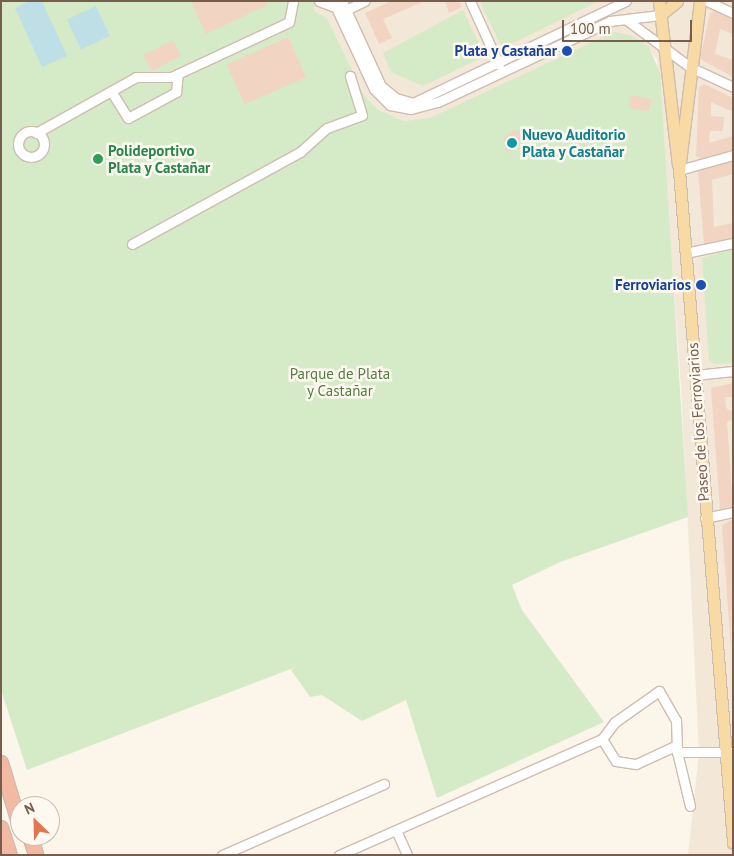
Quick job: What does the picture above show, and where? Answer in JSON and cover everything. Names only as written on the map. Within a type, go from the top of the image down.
[{"type":"highway","points":[[1,758],[15,796]]},
{"type":"highway","points":[[1,763],[11,796]]},
{"type":"highway","points":[[1,828],[10,855]]},
{"type":"main road","points":[[659,1],[679,170]]},
{"type":"main road","points":[[660,14],[677,1]]},
{"type":"main road","name":"Paseo de los Ferroviarios","points":[[700,1],[690,67],[679,170],[705,518],[729,752],[733,843]]},
{"type":"street","points":[[36,133],[136,78],[178,74],[289,22],[293,1]]},
{"type":"street","points":[[318,1],[339,7],[365,1]]},
{"type":"street","points":[[470,1],[499,65]]},
{"type":"street","points":[[339,7],[381,86],[404,101],[423,101],[626,1]]},
{"type":"street","points":[[708,1],[733,13]]},
{"type":"street","points":[[339,7],[374,89],[390,105],[411,109],[438,102],[610,21],[628,21],[660,14]]},
{"type":"street","points":[[628,21],[690,67],[733,87]]},
{"type":"street","points":[[111,91],[128,118],[176,92],[178,74]]},
{"type":"street","points":[[132,244],[300,152],[327,128],[362,115],[350,76]]},
{"type":"street","points":[[679,170],[733,155]]},
{"type":"street","points":[[685,253],[733,244]]},
{"type":"street","points":[[695,375],[733,371]]},
{"type":"street","points":[[705,518],[733,512]]},
{"type":"street","points":[[339,855],[602,739],[616,722],[659,691],[676,720],[677,749],[690,806]]},
{"type":"street","points":[[602,739],[616,761],[636,764],[677,749],[729,752]]},
{"type":"street","points":[[222,855],[384,784]]},
{"type":"street","points":[[396,830],[407,855]]},
{"type":"shaded area","points":[[315,1],[733,1],[733,855],[688,855],[699,753],[681,386],[657,60],[649,48],[461,104],[429,119],[404,121],[379,110],[365,97],[327,18],[314,11]]},
{"type":"green space","name":"Parque de Plata y Castañar","points":[[1,1],[315,1],[314,11],[327,18],[365,97],[379,110],[404,121],[430,118],[614,32],[633,36],[649,47],[660,73],[688,517],[560,562],[512,585],[522,610],[604,722],[437,798],[406,700],[362,721],[322,695],[310,697],[291,670],[296,667],[27,770],[1,690]]},
{"type":"green space","points":[[480,1],[599,1],[507,46],[500,44]]},
{"type":"green space","points":[[463,10],[483,52],[481,58],[423,86],[391,72],[383,53]]},
{"type":"green space","points":[[733,249],[733,363],[714,364],[709,360],[702,258]]},
{"type":"water","points":[[30,1],[42,1],[67,56],[42,67],[15,8]]},
{"type":"water","points":[[96,6],[110,36],[81,49],[67,20]]},
{"type":"building","points":[[191,1],[266,1],[268,5],[206,34]]},
{"type":"building","points":[[391,1],[425,1],[383,19],[392,38],[379,44],[365,13]]},
{"type":"building","points":[[445,1],[459,1],[462,7],[449,13]]},
{"type":"building","points":[[714,11],[733,20],[733,34],[720,29],[715,54],[733,60],[733,77],[700,59],[710,13]]},
{"type":"building","points":[[288,37],[306,77],[245,104],[227,64]]},
{"type":"building","points":[[173,40],[181,56],[152,71],[144,55]]},
{"type":"building","points":[[704,84],[733,98],[733,112],[711,102],[711,116],[724,117],[723,131],[710,131],[709,143],[733,136],[733,150],[701,159],[696,156],[699,87]]},
{"type":"building","points":[[631,95],[652,99],[649,112],[629,108]]},
{"type":"building","name":"Nuevo Auditorio Plata y Castañar","points":[[514,130],[520,132],[520,141],[507,154],[504,138]]},
{"type":"building","points":[[733,161],[733,174],[712,180],[714,227],[733,223],[733,237],[704,245],[698,171]]},
{"type":"building","points":[[733,383],[733,397],[725,397],[726,408],[733,412],[733,425],[731,420],[727,422],[733,506],[720,510],[711,388]]},
{"type":"building","points":[[733,520],[731,649],[722,526]]},
{"type":"place","name":"Plata y Castañar","points":[[567,51]]},
{"type":"place","name":"Nuevo Auditorio Plata y Castañar","points":[[512,143]]},
{"type":"place","name":"Polideportivo Plata y Castañar","points":[[98,159]]},
{"type":"place","name":"Ferroviarios","points":[[701,285]]}]
